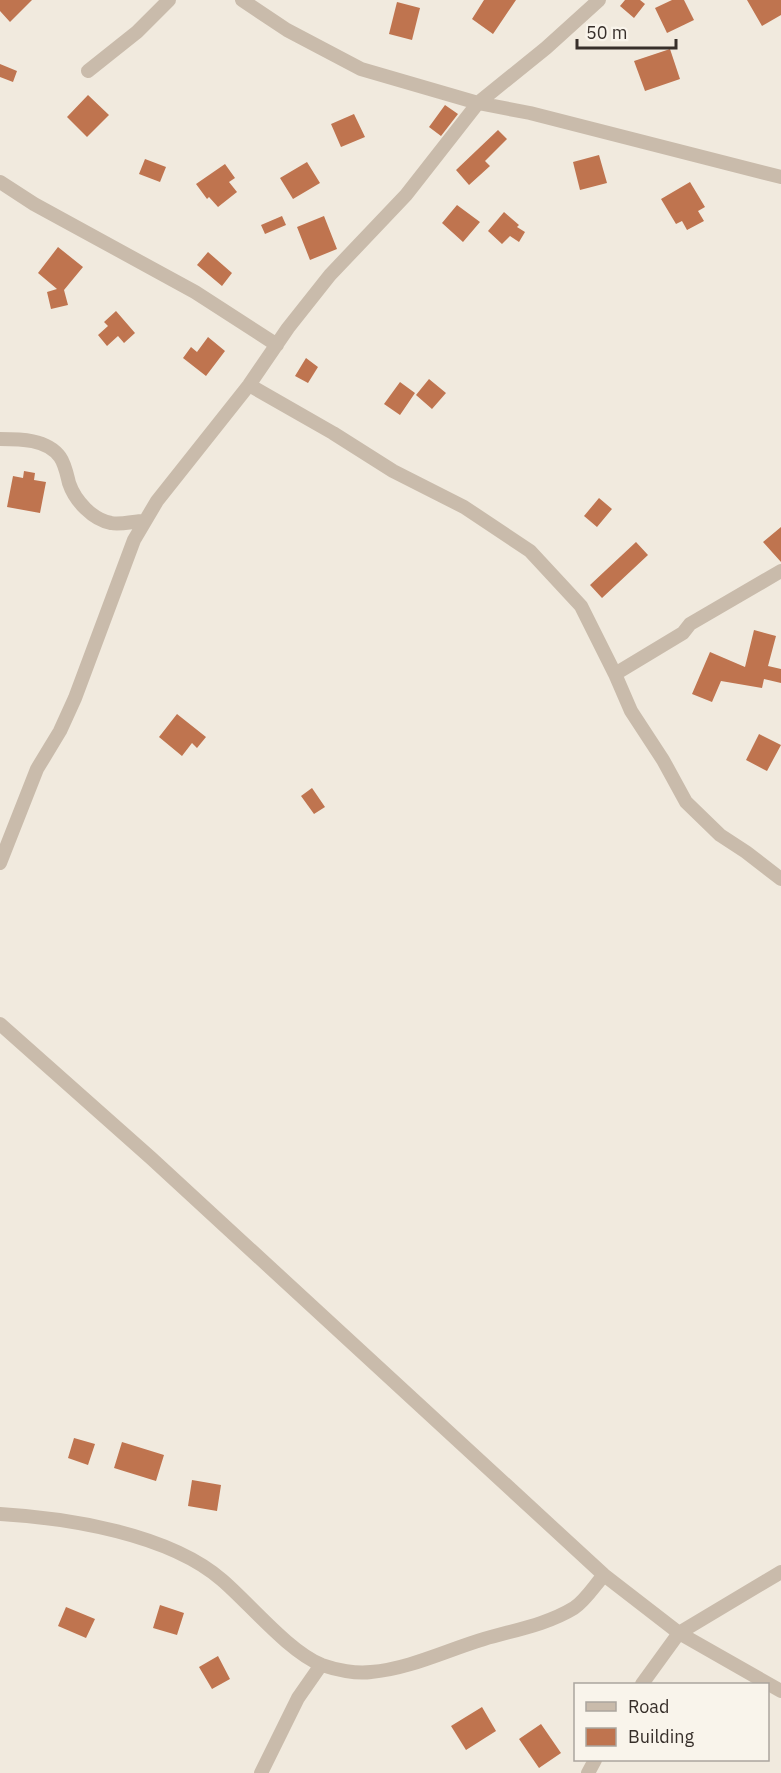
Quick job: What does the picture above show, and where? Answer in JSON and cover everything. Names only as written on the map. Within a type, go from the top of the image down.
[{"type":"street","points":[[88,70],[137,32],[169,0]]},
{"type":"street","points":[[242,0],[287,30],[361,69],[478,104],[530,113],[781,177]]},
{"type":"street","points":[[0,863],[37,769],[60,731],[75,698],[134,540],[157,501],[249,385],[330,275],[406,195],[478,104],[546,48],[599,0]]},
{"type":"street","points":[[0,182],[34,204],[195,292],[277,345]]},
{"type":"street","points":[[249,385],[333,433],[393,471],[464,507],[530,551],[580,606],[631,711],[669,769],[686,802],[720,836],[746,852],[781,879]]},
{"type":"street","points":[[0,439],[27,440],[47,446],[60,457],[70,486],[92,515],[111,523],[144,521]]},
{"type":"street","points":[[615,674],[683,633],[690,624],[781,571]]},
{"type":"street","points":[[0,1024],[151,1158],[604,1575],[679,1633],[768,1683]]},
{"type":"street","points":[[0,1514],[44,1516],[99,1526],[164,1547],[221,1579],[267,1624],[303,1654],[321,1665],[368,1673],[391,1670],[550,1620],[576,1607],[604,1575]]},
{"type":"street","points":[[643,1683],[679,1633],[781,1572]]},
{"type":"street","points":[[261,1773],[298,1698],[321,1665]]},
{"type":"building","points":[[0,0],[32,0],[10,22],[0,11]]},
{"type":"building","points":[[484,0],[516,0],[493,34],[472,19]]},
{"type":"building","points":[[625,0],[640,0],[645,4],[634,18],[620,6]]},
{"type":"building","points":[[672,0],[684,0],[694,20],[667,33],[655,8]]},
{"type":"building","points":[[747,0],[781,0],[781,15],[762,26]]},
{"type":"building","points":[[397,2],[420,8],[412,40],[389,34]]},
{"type":"building","points":[[670,49],[680,79],[645,91],[634,61]]},
{"type":"building","points":[[0,64],[17,71],[13,82],[0,77]]},
{"type":"building","points":[[88,95],[109,115],[87,137],[67,117]]},
{"type":"building","points":[[445,105],[458,114],[441,136],[429,127]]},
{"type":"building","points":[[354,114],[365,137],[341,147],[331,124]]},
{"type":"building","points":[[498,130],[507,139],[485,161],[490,166],[469,185],[456,170]]},
{"type":"building","points":[[599,155],[607,183],[580,190],[573,162]]},
{"type":"building","points":[[145,159],[166,167],[160,182],[139,174]]},
{"type":"building","points":[[307,162],[320,183],[293,199],[280,178]]},
{"type":"building","points":[[225,164],[235,178],[229,182],[237,192],[218,207],[209,197],[207,199],[196,184]]},
{"type":"building","points":[[690,182],[705,207],[698,211],[704,221],[687,230],[682,221],[676,224],[661,199]]},
{"type":"building","points":[[457,205],[480,222],[463,242],[442,223]]},
{"type":"building","points":[[504,212],[519,225],[517,227],[525,232],[519,242],[510,236],[502,244],[488,231]]},
{"type":"building","points":[[282,216],[286,225],[265,234],[261,225]]},
{"type":"building","points":[[324,216],[337,249],[310,260],[297,227]]},
{"type":"building","points":[[58,247],[83,267],[64,290],[68,305],[51,309],[47,292],[57,289],[38,273]]},
{"type":"building","points":[[208,252],[232,273],[222,286],[197,265]]},
{"type":"building","points":[[116,311],[135,333],[124,343],[118,336],[107,346],[98,335],[108,326],[104,322]]},
{"type":"building","points":[[208,337],[225,351],[206,376],[183,358],[191,347],[197,352]]},
{"type":"building","points":[[306,358],[318,367],[308,383],[295,376]]},
{"type":"building","points":[[429,379],[446,393],[432,409],[416,395]]},
{"type":"building","points":[[400,382],[415,393],[400,415],[384,404]]},
{"type":"building","points":[[24,471],[35,473],[34,480],[46,482],[40,513],[7,507],[13,476],[23,478]]},
{"type":"building","points":[[599,498],[612,509],[597,527],[584,516]]},
{"type":"building","points":[[781,527],[781,562],[763,542]]},
{"type":"building","points":[[636,542],[648,555],[602,598],[590,585]]},
{"type":"building","points":[[754,630],[776,636],[768,666],[781,669],[781,683],[764,679],[762,688],[721,681],[712,702],[692,694],[710,652],[745,667]]},
{"type":"building","points":[[177,714],[206,737],[197,748],[192,743],[182,756],[159,737]]},
{"type":"building","points":[[759,734],[781,745],[767,771],[746,760]]},
{"type":"building","points":[[312,788],[325,807],[314,814],[301,796]]},
{"type":"building","points":[[74,1438],[95,1444],[88,1465],[68,1458]]},
{"type":"building","points":[[122,1442],[164,1455],[156,1481],[114,1468]]},
{"type":"building","points":[[192,1480],[221,1485],[217,1511],[188,1506]]},
{"type":"building","points":[[160,1605],[184,1613],[177,1635],[153,1628]]},
{"type":"building","points":[[66,1607],[95,1619],[86,1638],[58,1626]]},
{"type":"building","points":[[218,1656],[230,1679],[212,1689],[199,1667]]},
{"type":"building","points":[[482,1707],[496,1731],[466,1750],[451,1726]]},
{"type":"building","points":[[541,1724],[561,1753],[539,1768],[519,1739]]}]
